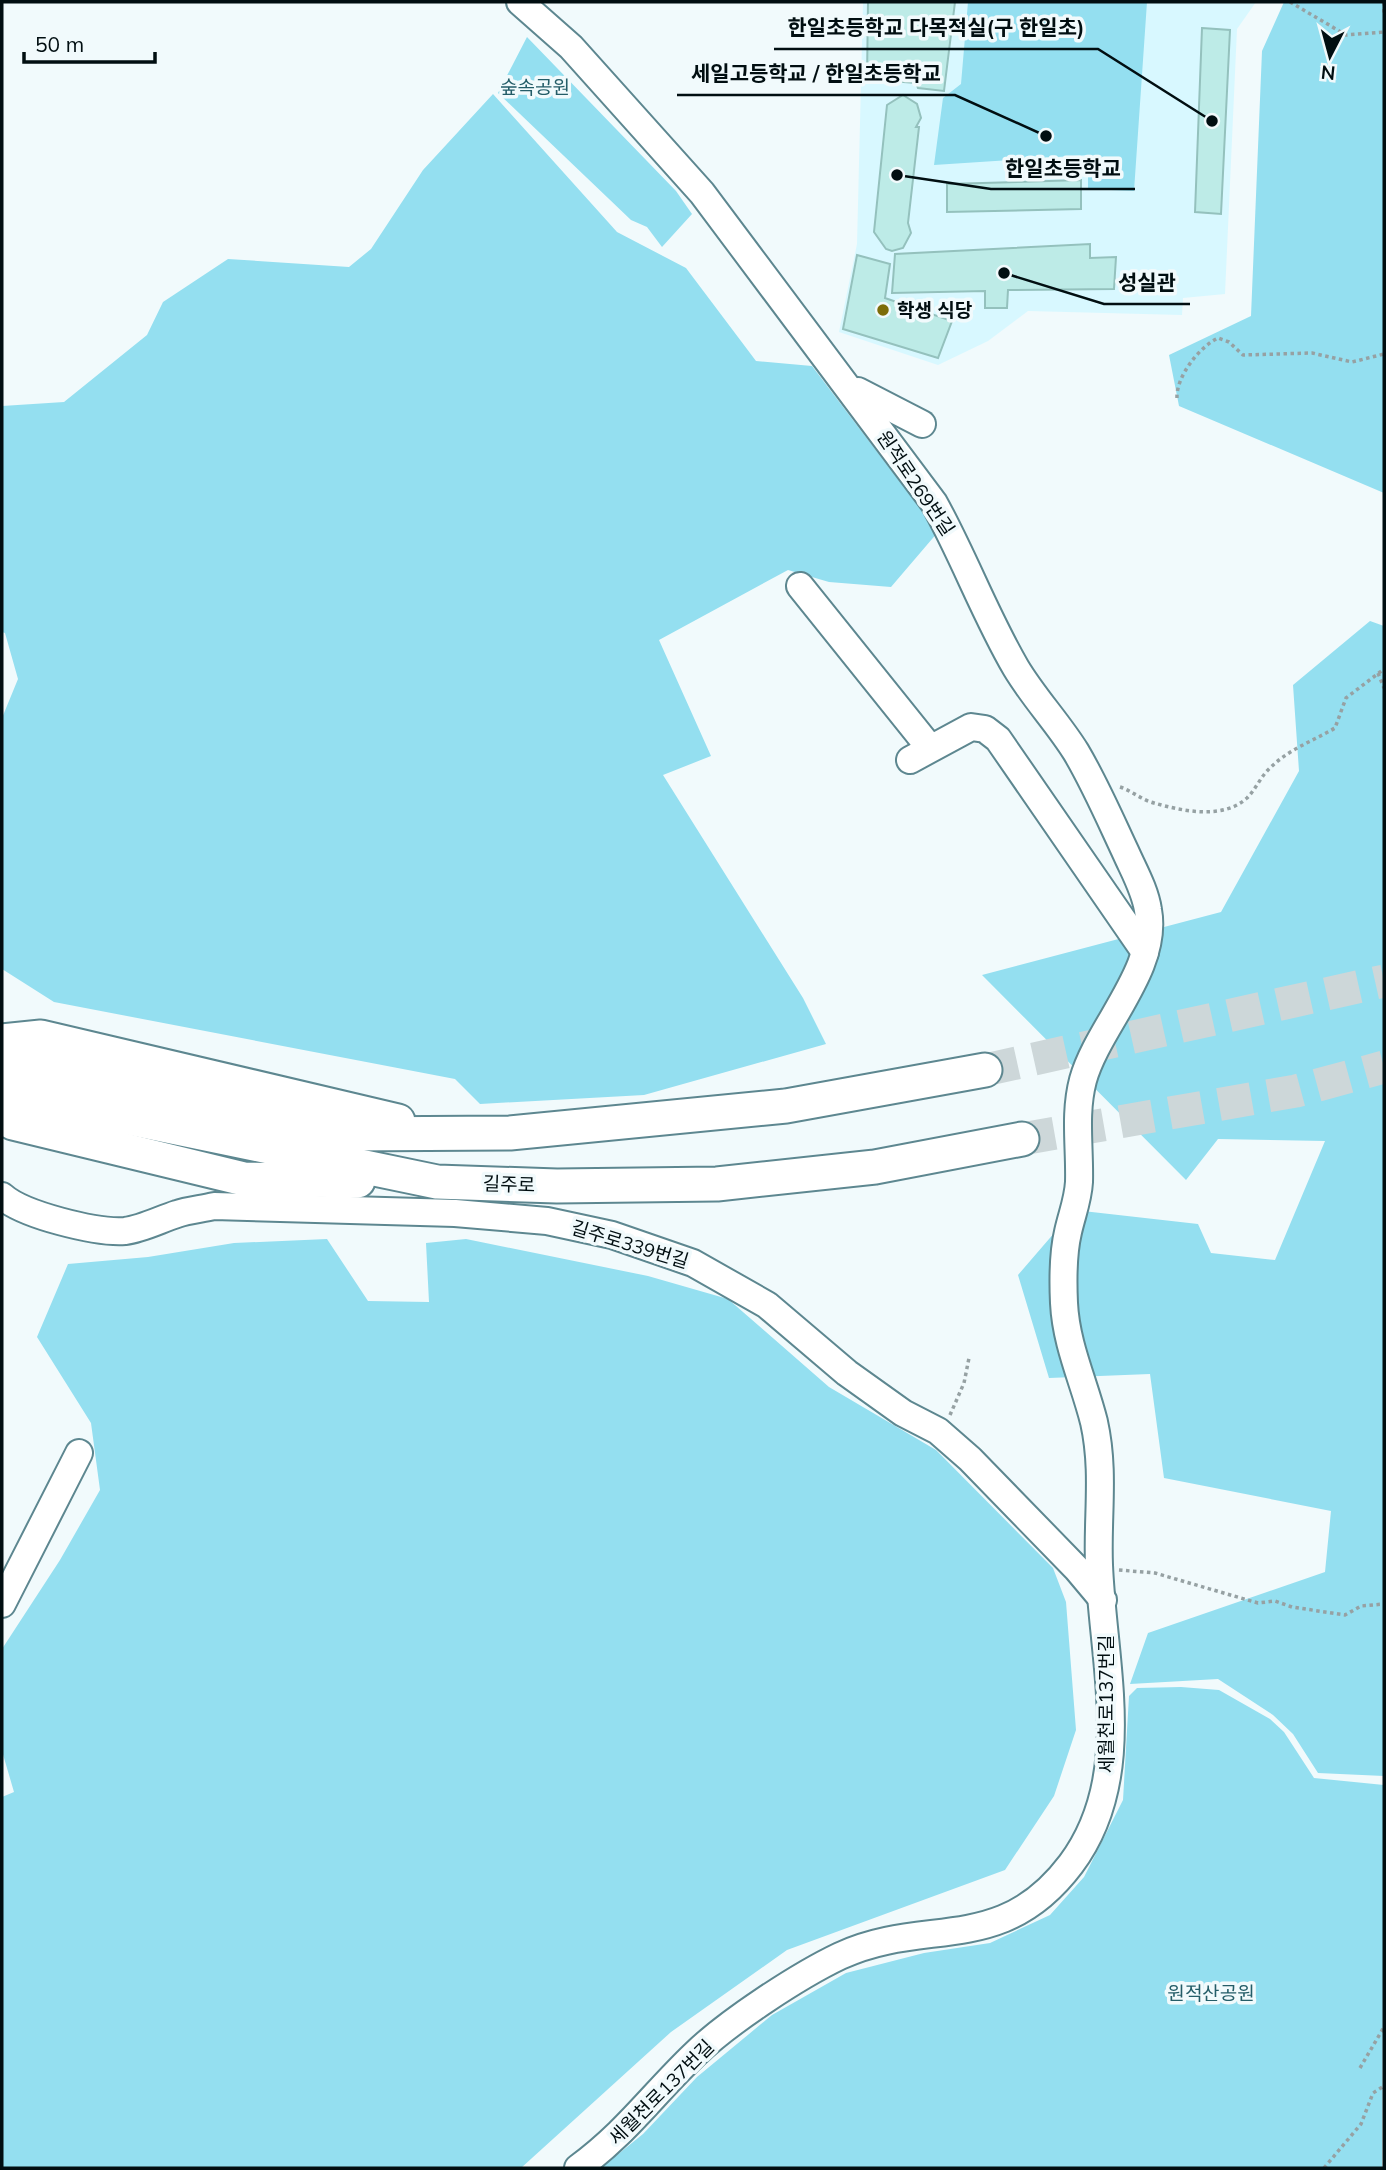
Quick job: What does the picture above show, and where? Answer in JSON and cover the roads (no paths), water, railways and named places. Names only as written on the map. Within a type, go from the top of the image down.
[{"type":"main road","points":[[2,1041],[41,1037],[452,1134]]},
{"type":"main road","points":[[2,1062],[28,1065],[344,1134],[510,1133],[786,1107],[985,1070]]},
{"type":"main road","name":"길주로","points":[[2,1089],[23,1096],[436,1182],[557,1186],[718,1184],[875,1167],[1022,1139]]},
{"type":"main road","points":[[2,1117],[13,1124],[244,1180],[436,1182]]},
{"type":"street","name":"원적로269번길","points":[[520,2],[580,57],[702,193],[934,503],[958,546],[993,629],[1020,676],[1073,748],[1097,789],[1147,902],[1151,927],[1145,952],[1084,1074]]},
{"type":"street","points":[[846,383],[871,401],[922,424]]},
{"type":"street","points":[[800,586],[920,754],[971,727],[985,729],[998,739],[1145,952]]},
{"type":"street","name":"세월천로137번길","points":[[578,2168],[614,2142],[714,2038],[834,1959],[883,1942],[984,1927],[1009,1917],[1031,1903],[1070,1866],[1094,1825],[1108,1776],[1109,1656],[1101,1587],[1100,1463],[1094,1424],[1069,1343],[1064,1302],[1067,1235],[1077,1201],[1077,1116],[1084,1074]]},
{"type":"street","name":"길주로339번길","points":[[2,1196],[14,1206],[33,1214],[106,1230],[127,1231],[181,1212],[214,1206],[455,1213],[579,1226],[693,1263],[733,1283],[767,1305],[847,1373],[903,1413],[927,1426],[970,1459],[1077,1569],[1101,1587]]},
{"type":"street","points":[[2,1604],[79,1453]]},
{"type":"tunnel","points":[[985,1070],[1384,981]]},
{"type":"tunnel","points":[[1022,1139],[1296,1091],[1384,1067]]},
{"type":"place","name":"한일초등학교 다목적실(구 한일초)","points":[[1212,121]]},
{"type":"place","name":"세일고등학교 / 한일초등학교","points":[[1046,136]]},
{"type":"place","name":"한일초등학교","points":[[897,175]]},
{"type":"place","name":"성실관","points":[[1004,273]]},
{"type":"place","name":"학생 식당","points":[[883,310]]},
{"type":"park label","name":"숲속공원","points":[[535,87]]},
{"type":"park label","name":"원적산공원","points":[[1211,1993]]}]
